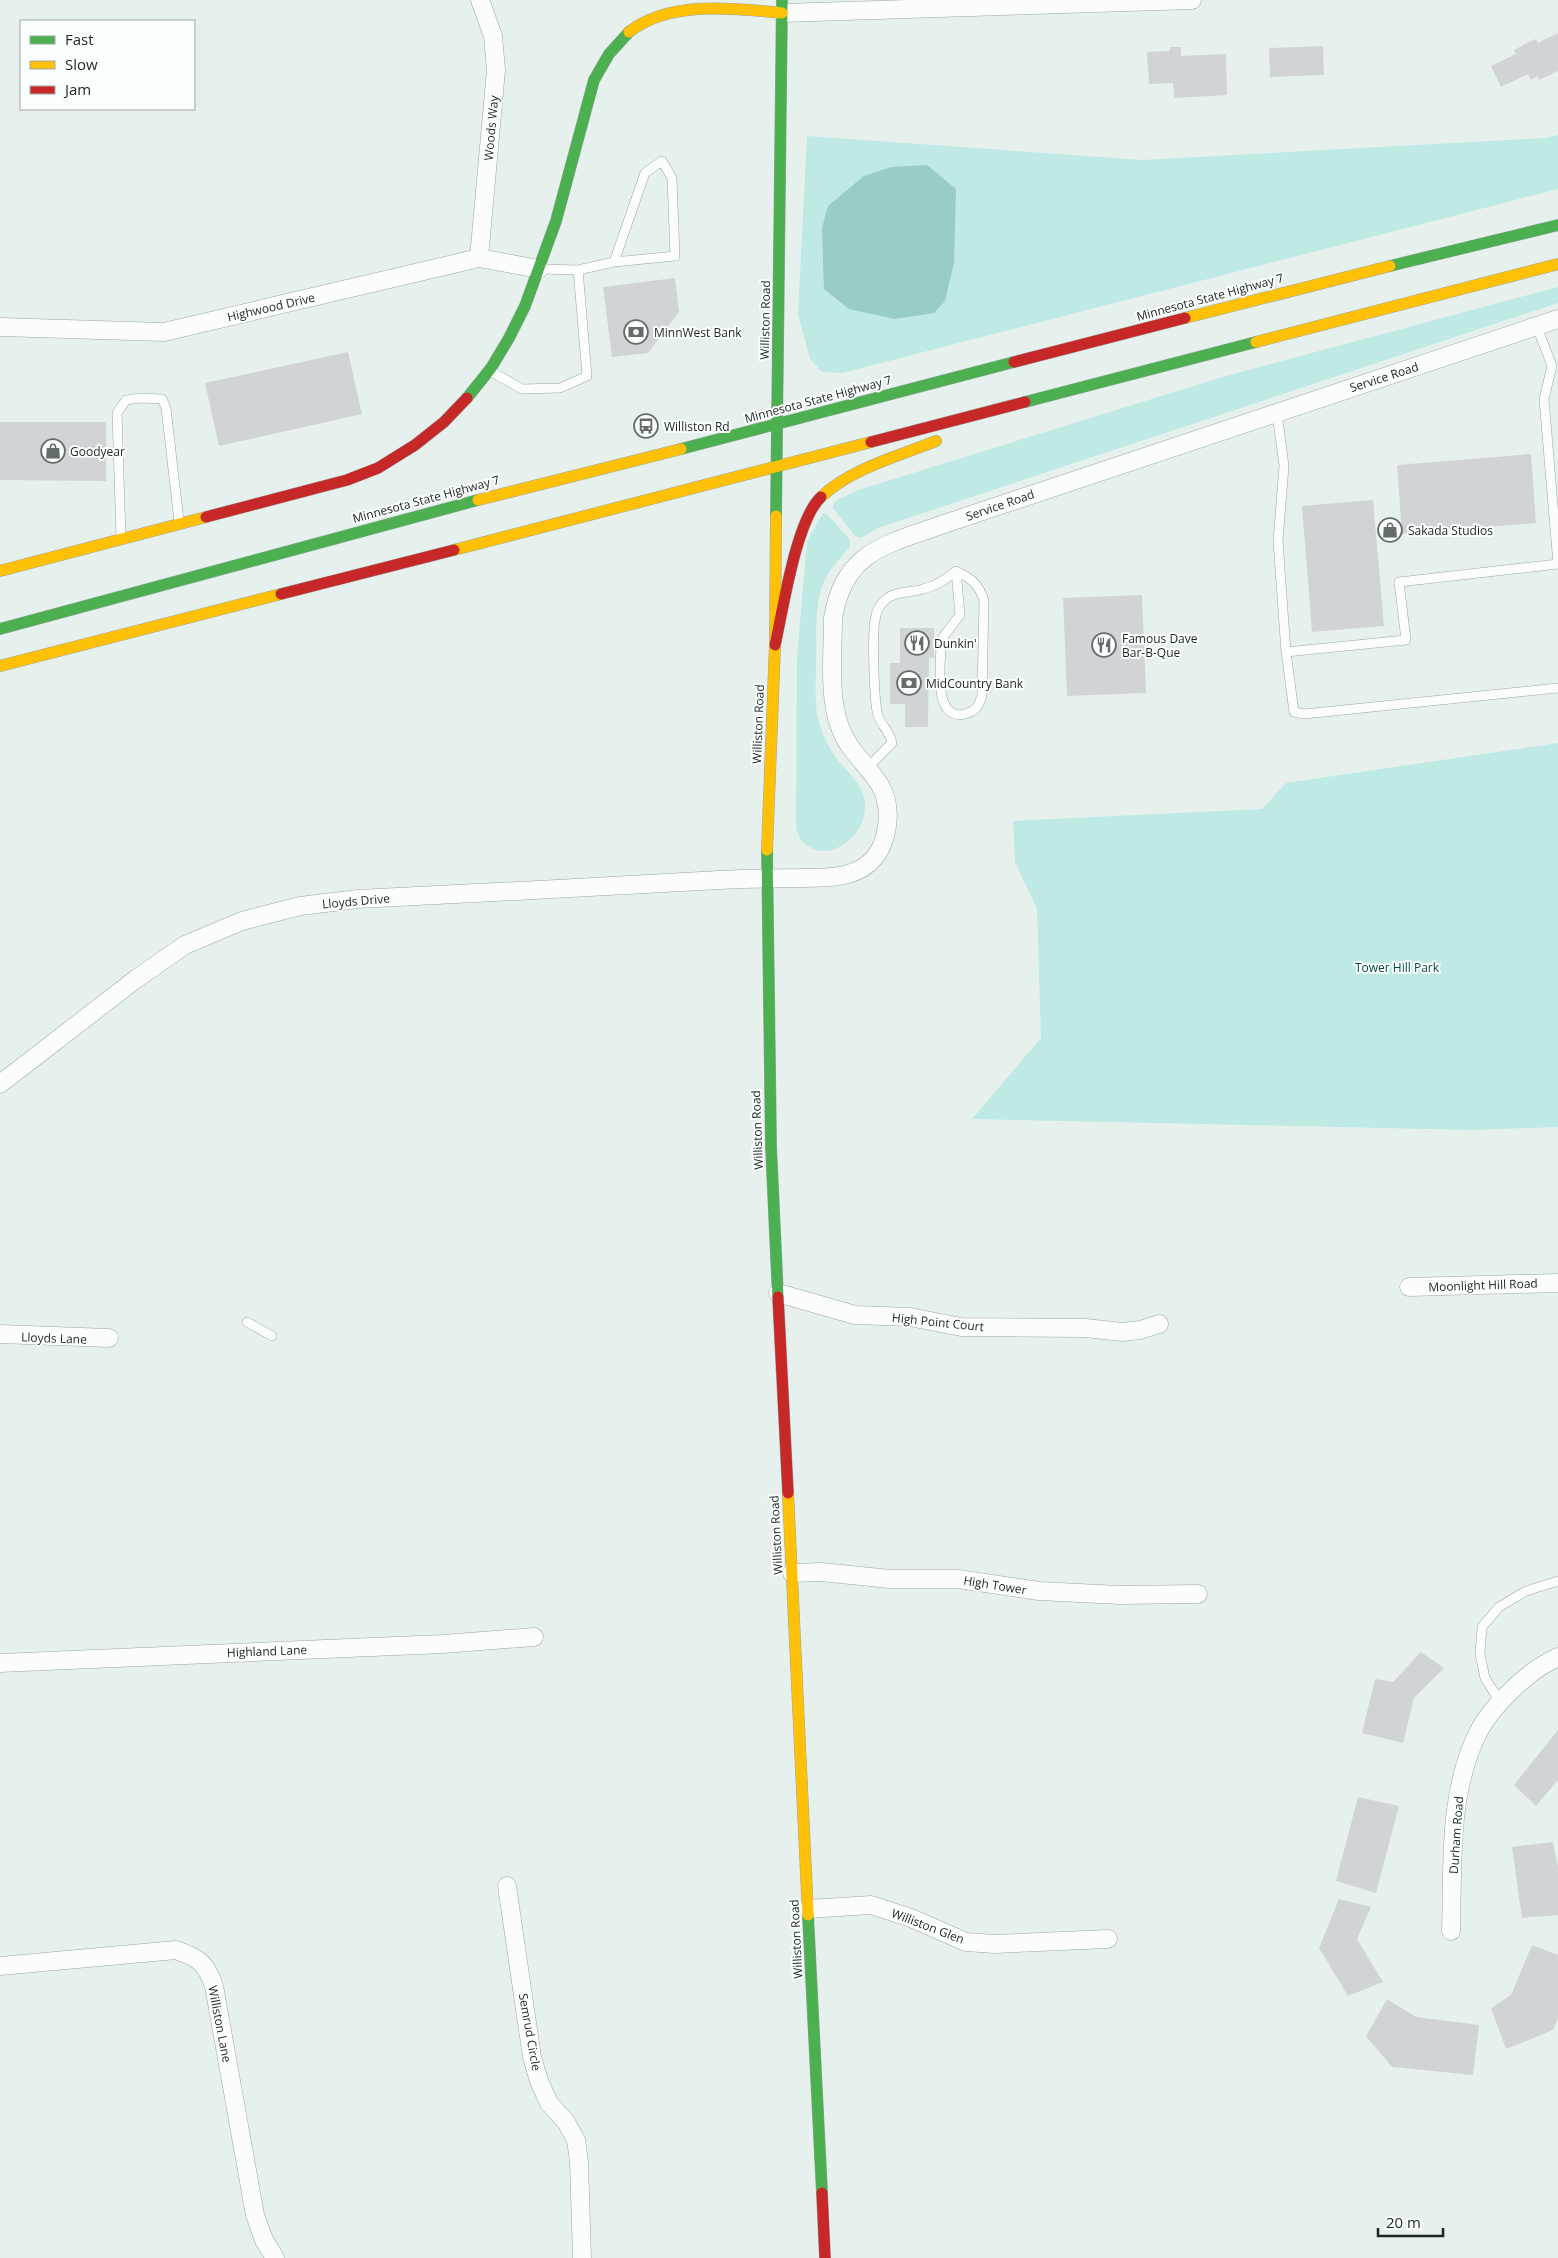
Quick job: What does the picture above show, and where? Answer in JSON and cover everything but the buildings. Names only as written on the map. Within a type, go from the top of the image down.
[{"type":"main road","points":[[0,571],[347,480],[381,466],[417,443],[451,417],[476,389],[503,349],[525,307],[552,235],[596,76],[615,46],[639,25],[671,14],[782,6]]},
{"type":"main road","name":"Williston Road","points":[[782,6],[775,645],[766,878],[771,1147],[825,2258]]},
{"type":"main road","name":"Minnesota State Highway 7","points":[[0,629],[426,513],[778,426],[854,404],[1269,296],[1558,225]]},
{"type":"main road","points":[[0,666],[1558,264]]},
{"type":"main road","points":[[775,645],[802,526],[815,502],[832,486],[855,474],[1029,402]]},
{"type":"street","name":"Woods Way","points":[[480,0],[493,36],[496,70],[480,258]]},
{"type":"street","points":[[782,6],[1192,0]]},
{"type":"street","name":"Highwood Drive","points":[[0,327],[164,332],[480,258],[539,269]]},
{"type":"street","name":"Service Road","points":[[766,878],[846,875],[860,870],[873,861],[883,844],[887,827],[888,810],[886,794],[848,744],[840,728],[834,708],[833,628],[835,604],[849,574],[866,556],[880,547],[942,525],[1558,319]]},
{"type":"street","name":"Lloyds Drive","points":[[0,1084],[136,979],[186,946],[242,921],[300,906],[358,899],[766,878]]},
{"type":"street","name":"Moonlight Hill Road","points":[[1409,1287],[1558,1283]]},
{"type":"street","name":"High Point Court","points":[[778,1293],[855,1315],[910,1317],[961,1326],[1085,1328],[1122,1332],[1140,1330],[1159,1324]]},
{"type":"street","name":"Lloyds Lane","points":[[0,1334],[50,1338],[108,1338]]},
{"type":"street","name":"High Tower","points":[[792,1572],[821,1572],[890,1578],[958,1579],[1048,1592],[1120,1596],[1198,1594]]},
{"type":"street","name":"Highland Lane","points":[[0,1662],[443,1644],[534,1637]]},
{"type":"street","name":"Durham Road","points":[[1451,1931],[1455,1820],[1461,1778],[1476,1737],[1500,1702],[1530,1674],[1558,1657]]},
{"type":"street","name":"Semrud Circle","points":[[506,1886],[532,2057],[539,2081],[549,2104],[566,2122],[576,2140],[579,2161],[582,2258]]},
{"type":"street","name":"Williston Glen","points":[[808,1909],[871,1905],[911,1918],[966,1942],[995,1944],[1108,1939]]},
{"type":"street","name":"Williston Lane","points":[[0,1966],[176,1950],[193,1956],[208,1968],[214,1986],[255,2215],[264,2240],[275,2258]]},
{"type":"lane","points":[[539,269],[578,270],[614,262],[675,256],[672,178],[662,161],[644,173],[614,262]]},
{"type":"lane","points":[[489,370],[522,389],[560,388],[587,376],[578,270]]},
{"type":"lane","points":[[1537,327],[1555,368],[1544,399],[1558,569]]},
{"type":"lane","points":[[122,539],[117,413],[126,400],[162,398],[180,524]]},
{"type":"lane","points":[[1277,413],[1284,466],[1278,541],[1286,652],[1294,712],[1304,714],[1558,688]]},
{"type":"lane","points":[[1286,652],[1406,640],[1399,582],[1558,564]]},
{"type":"lane","points":[[867,768],[892,742],[891,734],[880,720],[876,704],[874,633],[875,620],[879,608],[886,600],[896,594],[921,590],[940,584],[956,571]]},
{"type":"lane","points":[[956,571],[972,579],[980,588],[984,601],[982,695],[979,706],[972,712],[961,715],[952,713],[945,706],[941,697],[941,644],[943,637],[960,615],[956,571]]},
{"type":"lane","points":[[247,1322],[272,1336]]},
{"type":"lane","points":[[1500,1702],[1485,1678],[1480,1654],[1482,1627],[1499,1607],[1526,1591],[1558,1581]]},
{"type":"green space","points":[[1558,135],[1558,189],[842,373],[822,372],[810,359],[798,314],[807,136],[1142,160],[1545,138]]},
{"type":"green space","points":[[1558,287],[1558,303],[878,528],[861,538],[855,536],[833,508],[834,502],[855,491],[1226,376]]},
{"type":"green space","points":[[823,513],[827,514],[850,540],[850,547],[828,574],[818,603],[816,623],[817,711],[821,729],[832,752],[859,785],[865,800],[865,809],[863,819],[852,838],[843,845],[823,851],[813,849],[803,842],[796,829],[797,658],[807,541]]},
{"type":"green space","name":"Tower Hill Park","points":[[1558,743],[1558,1127],[1472,1130],[972,1119],[1041,1038],[1037,909],[1015,862],[1013,821],[1262,809],[1286,783]]},
{"type":"shaded area","points":[[927,165],[956,189],[954,263],[945,301],[934,313],[895,319],[849,309],[824,289],[822,228],[828,206],[864,176],[891,167]]},
{"type":"traffic: fast","points":[[776,516],[782,0]]},
{"type":"traffic: fast","points":[[467,398],[491,368],[525,306],[556,221],[594,80],[609,54],[629,32]]},
{"type":"traffic: fast","points":[[1390,266],[1558,225]]},
{"type":"traffic: fast","points":[[1025,402],[1256,342]]},
{"type":"traffic: fast","points":[[681,449],[1014,362]]},
{"type":"traffic: fast","points":[[0,629],[478,500]]},
{"type":"traffic: fast","points":[[767,850],[771,1147],[778,1297]]},
{"type":"traffic: fast","points":[[808,1915],[822,2193]]},
{"type":"traffic: slow","points":[[629,32],[645,22],[663,15],[683,11],[723,8],[782,13]]},
{"type":"traffic: slow","points":[[1256,342],[1558,264]]},
{"type":"traffic: slow","points":[[1185,318],[1390,266]]},
{"type":"traffic: slow","points":[[821,497],[833,487],[860,471],[936,441]]},
{"type":"traffic: slow","points":[[454,550],[871,442]]},
{"type":"traffic: slow","points":[[478,500],[681,449]]},
{"type":"traffic: slow","points":[[767,850],[775,645],[776,516]]},
{"type":"traffic: slow","points":[[0,571],[206,517]]},
{"type":"traffic: slow","points":[[0,666],[281,594]]},
{"type":"traffic: slow","points":[[788,1493],[808,1915]]},
{"type":"traffic: jam","points":[[1014,362],[1185,318]]},
{"type":"traffic: jam","points":[[206,517],[347,480],[378,468],[415,445],[444,422],[467,398]]},
{"type":"traffic: jam","points":[[871,442],[1025,402]]},
{"type":"traffic: jam","points":[[775,645],[786,589],[804,525],[821,497]]},
{"type":"traffic: jam","points":[[281,594],[454,550]]},
{"type":"traffic: jam","points":[[778,1297],[788,1493]]},
{"type":"traffic: jam","points":[[822,2193],[825,2258]]},
{"type":"place","name":"MinnWest Bank","points":[[636,332]]},
{"type":"place","name":"Williston Rd","points":[[646,426]]},
{"type":"place","name":"Goodyear","points":[[53,451]]},
{"type":"place","name":"Sakada Studios","points":[[1390,530]]},
{"type":"place","name":"Dunkin'","points":[[917,643]]},
{"type":"place","name":"Famous Dave Bar-B-Que","points":[[1104,645]]},
{"type":"place","name":"MidCountry Bank","points":[[909,683]]}]
